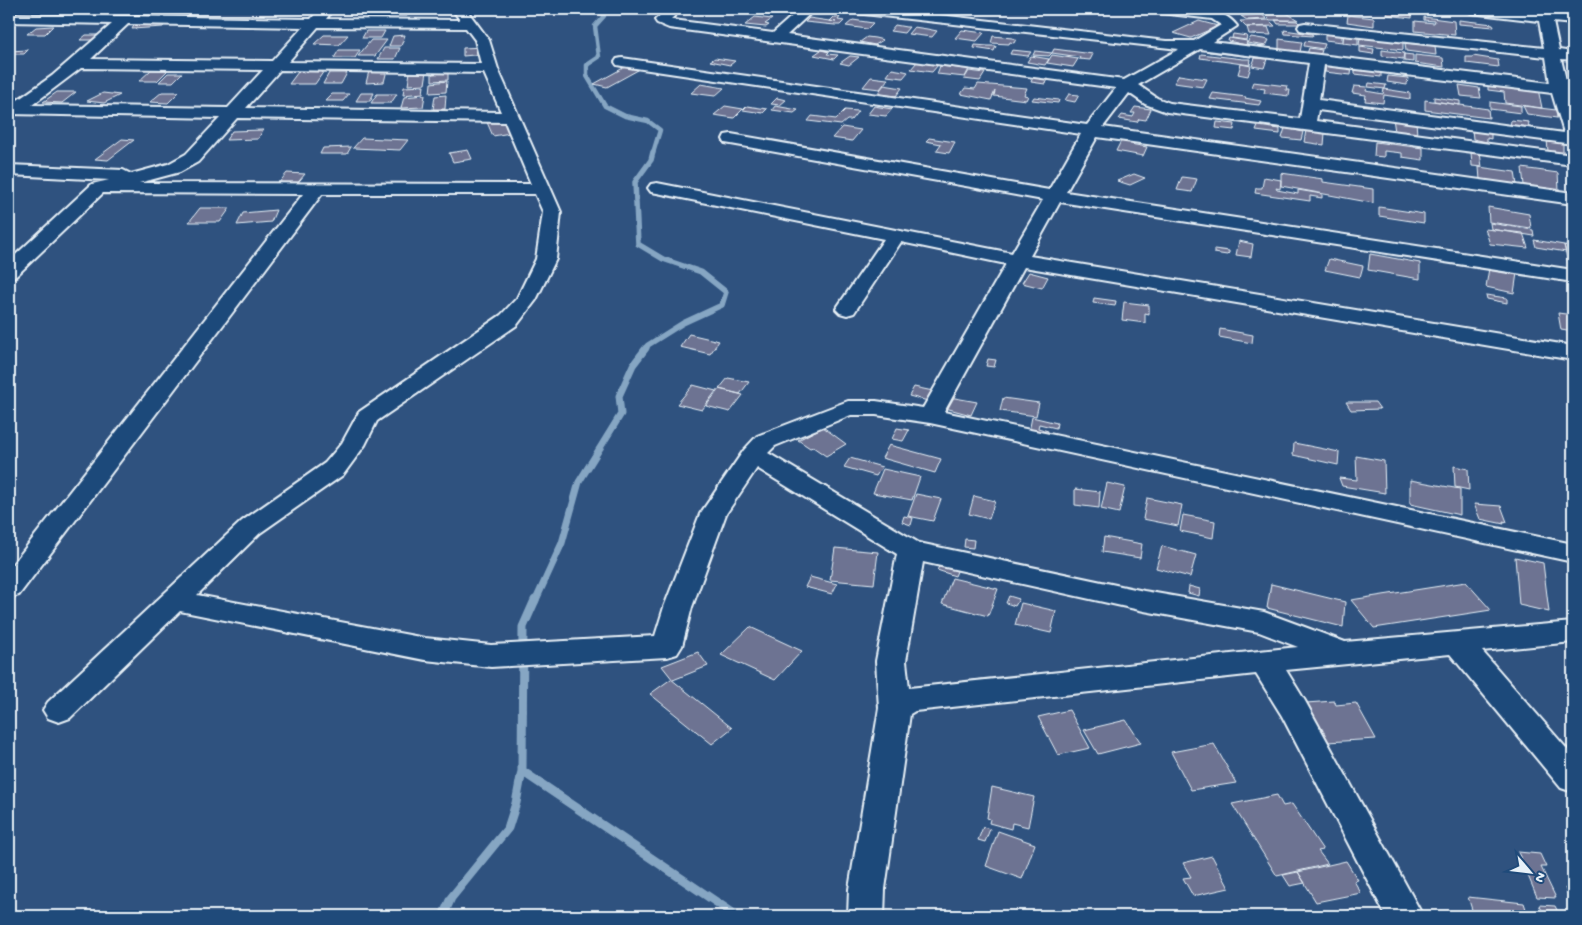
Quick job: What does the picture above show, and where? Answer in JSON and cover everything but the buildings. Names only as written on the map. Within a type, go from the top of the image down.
[{"type":"street","points":[[96,20],[108,9]]},
{"type":"street","points":[[223,22],[237,9]]},
{"type":"street","points":[[9,272],[98,188],[174,168],[192,158],[328,9]]},
{"type":"street","points":[[675,9],[662,20],[670,24],[1127,85],[1151,101],[1167,107],[1573,160]]},
{"type":"street","points":[[776,38],[808,9]]},
{"type":"street","points":[[856,9],[1166,45],[1199,45],[1317,59],[1566,99]]},
{"type":"street","points":[[960,9],[970,17],[989,24]]},
{"type":"street","points":[[930,416],[1092,130],[1127,85],[1230,26],[1229,23],[1216,15],[1161,9]]},
{"type":"street","points":[[1471,9],[1545,13],[1573,20]]},
{"type":"street","points":[[1545,13],[1573,135]]},
{"type":"street","points":[[9,18],[315,23],[464,16],[482,40],[490,69],[552,212],[546,258],[526,300],[509,320],[368,418],[352,445],[334,469],[251,527],[58,710]]},
{"type":"street","points":[[12,112],[41,94],[124,20]]},
{"type":"street","points":[[1306,27],[1573,56]]},
{"type":"street","points":[[1307,125],[1317,59]]},
{"type":"street","points":[[622,62],[892,103],[1573,199]]},
{"type":"street","points":[[78,63],[278,64],[490,69]]},
{"type":"street","points":[[1310,104],[1573,139]]},
{"type":"street","points":[[12,112],[511,117]]},
{"type":"street","points":[[731,140],[1054,196],[1573,276]]},
{"type":"street","points":[[9,170],[98,173],[143,177]]},
{"type":"street","points":[[98,188],[543,189]]},
{"type":"street","points":[[657,188],[1018,260],[1573,353]]},
{"type":"street","points":[[9,588],[316,189]]},
{"type":"street","points":[[847,309],[896,235]]},
{"type":"street","points":[[174,600],[425,649],[492,656],[667,646],[678,607],[712,514],[753,455],[766,441],[848,408],[876,408],[930,416],[1573,553]]},
{"type":"street","points":[[753,455],[911,550],[1144,601],[1264,622],[1344,653]]},
{"type":"street","points":[[866,916],[867,889],[895,708],[891,661],[911,550]]},
{"type":"street","points":[[895,708],[908,700],[1264,661],[1573,632]]},
{"type":"street","points":[[1457,642],[1573,779]]},
{"type":"street","points":[[1264,661],[1294,709],[1405,916]]},
{"type":"waterway","points":[[597,9],[604,16],[595,26],[599,57],[587,65],[587,76],[605,106],[625,116],[648,121],[660,130],[653,153]]},
{"type":"waterway","points":[[645,349],[648,345],[683,323],[722,305],[726,292],[701,272],[663,259],[638,244],[635,182],[651,160],[653,152]]},
{"type":"waterway","points":[[535,602],[562,543],[579,482],[621,414],[619,396],[633,365],[646,348]]},
{"type":"waterway","points":[[522,771],[523,627],[535,600]]},
{"type":"waterway","points":[[443,916],[451,898],[508,828],[516,803],[522,771]]},
{"type":"waterway","points":[[522,771],[737,916]]}]
